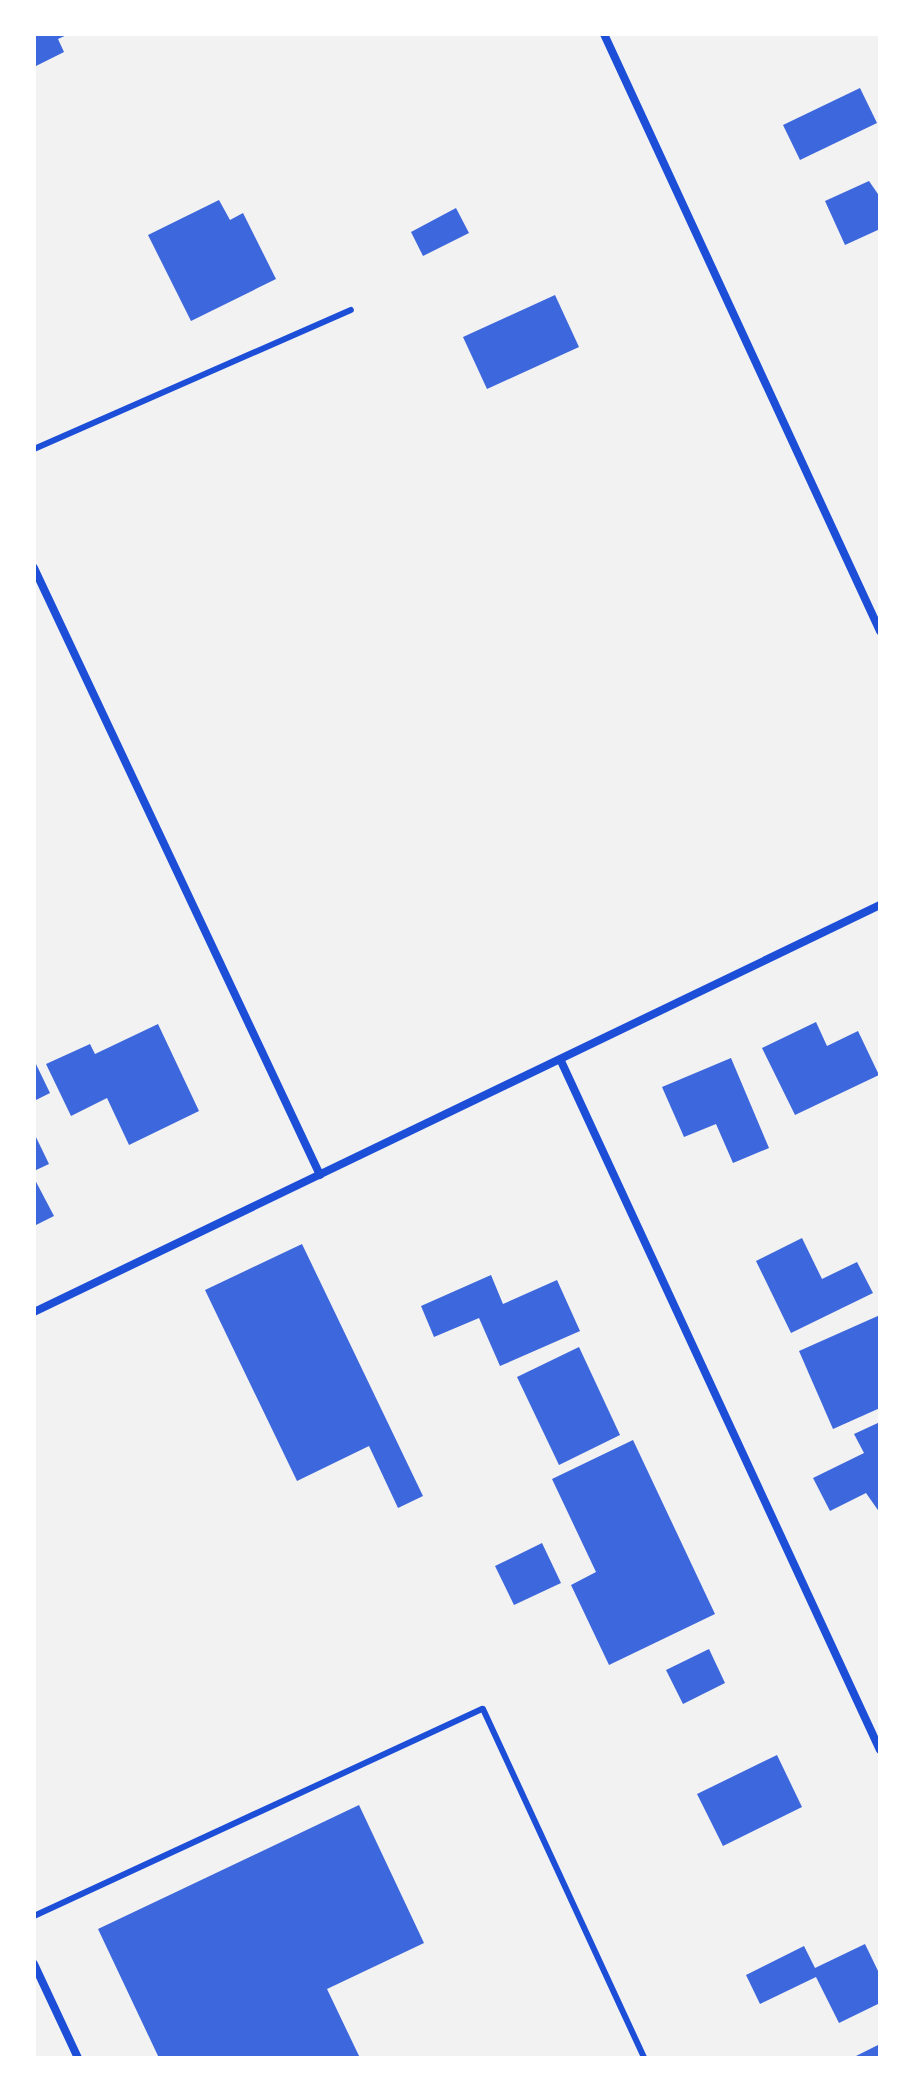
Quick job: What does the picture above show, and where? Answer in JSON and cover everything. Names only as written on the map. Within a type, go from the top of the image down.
[{"type":"street","points":[[604,34],[880,631]]},
{"type":"street","points":[[34,568],[320,1175]]},
{"type":"street","points":[[34,1312],[880,905]]},
{"type":"street","points":[[561,1061],[880,1750]]},
{"type":"street","points":[[34,1964],[78,2058]]},
{"type":"lane","points":[[34,449],[351,310]]},
{"type":"lane","points":[[34,1916],[483,1709],[644,2058]]},
{"type":"building","points":[[34,34],[69,34],[58,39],[64,52],[34,67]]},
{"type":"building","points":[[860,88],[877,123],[800,160],[783,125]]},
{"type":"building","points":[[869,181],[880,197],[880,229],[845,245],[825,201]]},
{"type":"building","points":[[219,200],[230,220],[243,213],[276,279],[191,321],[148,235]]},
{"type":"building","points":[[456,208],[469,233],[423,256],[411,232]]},
{"type":"building","points":[[555,295],[579,347],[487,389],[463,337]]},
{"type":"building","points":[[816,1022],[827,1046],[858,1031],[879,1075],[795,1115],[762,1048]]},
{"type":"building","points":[[158,1024],[199,1111],[129,1145],[107,1098],[71,1116],[46,1064],[90,1044],[95,1054]]},
{"type":"building","points":[[731,1058],[769,1148],[733,1163],[716,1124],[684,1137],[662,1087]]},
{"type":"building","points":[[34,1060],[50,1093],[34,1101]]},
{"type":"building","points":[[34,1133],[49,1164],[34,1171]]},
{"type":"building","points":[[34,1178],[54,1216],[34,1226]]},
{"type":"building","points":[[802,1238],[822,1279],[857,1262],[873,1293],[791,1333],[756,1261]]},
{"type":"building","points":[[302,1244],[423,1496],[398,1508],[369,1446],[297,1481],[205,1290]]},
{"type":"building","points":[[491,1275],[503,1304],[557,1280],[580,1331],[500,1366],[479,1318],[434,1337],[421,1306]]},
{"type":"building","points":[[880,1315],[880,1408],[833,1429],[799,1351]]},
{"type":"building","points":[[579,1347],[620,1435],[559,1465],[517,1377]]},
{"type":"building","points":[[880,1422],[880,1513],[866,1493],[830,1511],[813,1478],[864,1453],[854,1434]]},
{"type":"building","points":[[633,1440],[715,1614],[609,1665],[571,1585],[596,1572],[552,1479]]},
{"type":"building","points":[[542,1543],[561,1583],[514,1605],[495,1566]]},
{"type":"building","points":[[709,1649],[725,1683],[683,1704],[666,1670]]},
{"type":"building","points":[[777,1755],[802,1807],[723,1846],[697,1794]]},
{"type":"building","points":[[359,1805],[424,1943],[327,1989],[360,2058],[159,2058],[98,1929]]},
{"type":"building","points":[[865,1944],[880,1975],[880,2003],[839,2023],[816,1977],[760,2004],[746,1975],[804,1946],[815,1968]]},
{"type":"building","points":[[880,2044],[880,2058],[852,2058]]}]
